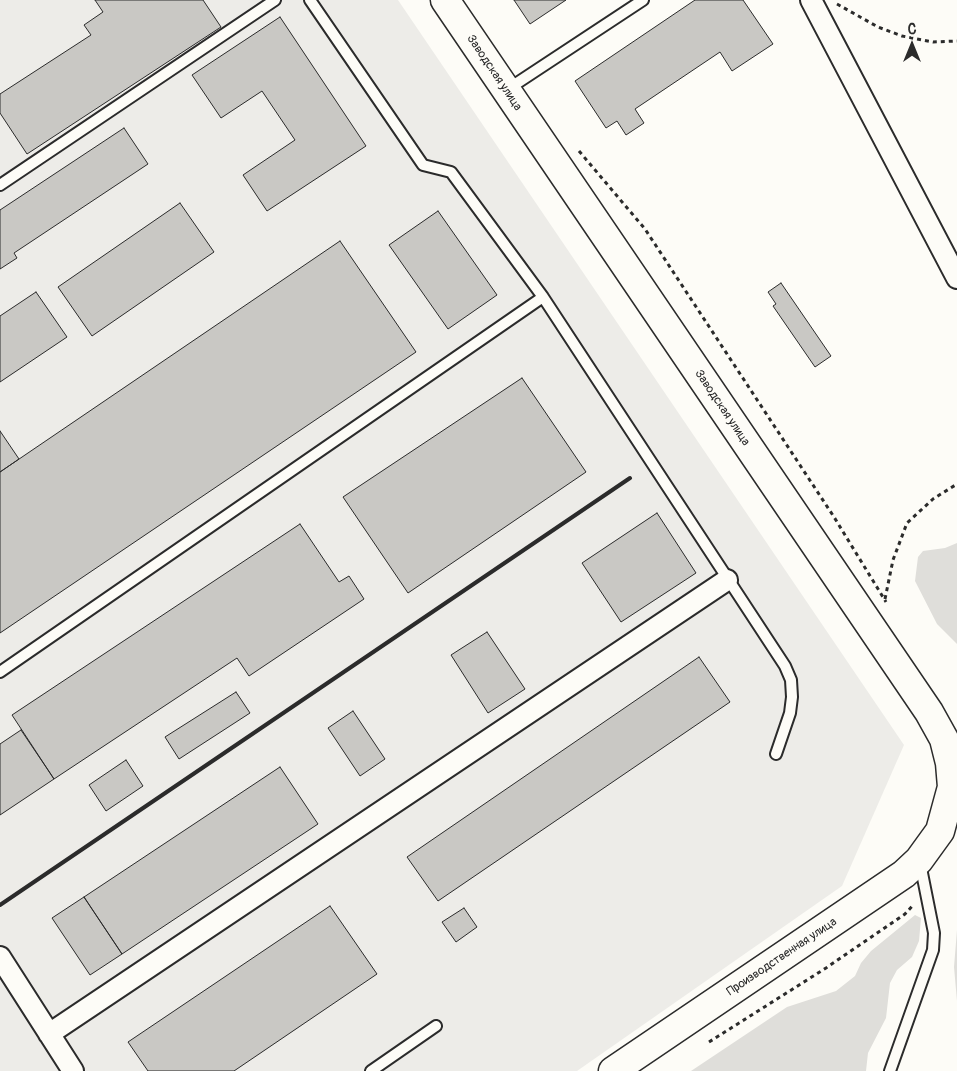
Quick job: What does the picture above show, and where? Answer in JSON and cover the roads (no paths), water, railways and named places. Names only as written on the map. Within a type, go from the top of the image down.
[{"type":"main road","name":"Заводская улица","points":[[446,0],[929,712],[944,739],[951,771],[952,787],[940,831]]},
{"type":"main road","name":"Производственная улица","points":[[613,1071],[885,889],[919,860],[940,831]]},
{"type":"street","points":[[811,0],[957,278]]},
{"type":"street","points":[[50,1034],[727,580]]},
{"type":"street","points":[[0,957],[73,1071]]},
{"type":"lane","points":[[0,185],[275,0]]},
{"type":"lane","points":[[310,0],[423,165],[451,172],[542,297],[785,666],[791,680],[790,713],[776,754]]},
{"type":"lane","points":[[506,91],[643,0]]},
{"type":"lane","points":[[0,672],[542,297]]},
{"type":"lane","points":[[890,1071],[933,950],[934,933],[919,860]]},
{"type":"lane","points":[[371,1071],[436,1026]]},
{"type":"railway","points":[[0,905],[630,478]]}]
